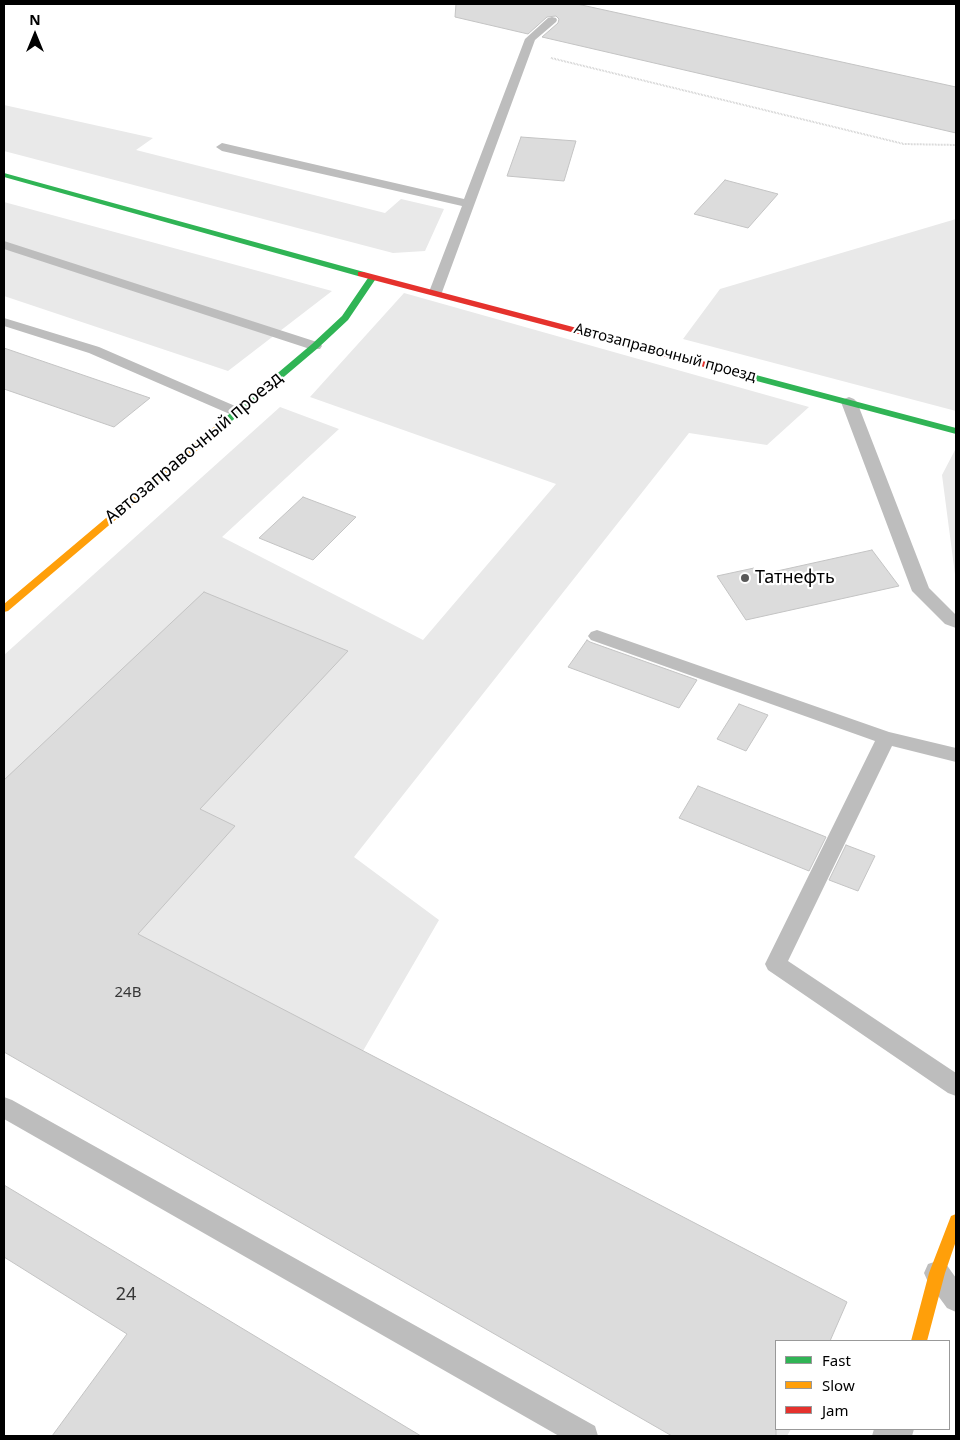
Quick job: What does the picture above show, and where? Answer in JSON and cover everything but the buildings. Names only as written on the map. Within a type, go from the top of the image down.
[{"type":"street","name":"Автозаправочный проезд","points":[[4,175],[373,277],[436,292],[956,431]]},
{"type":"street","name":"Автозаправочный проезд","points":[[4,609],[315,346],[345,318],[373,277]]},
{"type":"street","points":[[919,1340],[937,1273],[956,1221]]},
{"type":"lane","points":[[436,292],[530,39],[552,20]]},
{"type":"lane","points":[[222,147],[469,204]]},
{"type":"lane","points":[[4,245],[315,346]]},
{"type":"lane","points":[[4,322],[94,350],[237,412]]},
{"type":"lane","points":[[849,402],[922,590],[951,620],[956,622]]},
{"type":"lane","points":[[597,636],[886,738],[956,755]]},
{"type":"lane","points":[[886,738],[776,964],[956,1086]]},
{"type":"lane","points":[[4,1107],[585,1436]]},
{"type":"lane","points":[[937,1273],[956,1299]]},
{"type":"path","points":[[526,52],[904,144],[956,145]]},
{"type":"shaded area","points":[[4,105],[153,138],[136,150],[385,213],[401,199],[444,209],[425,251],[393,253],[4,151]]},
{"type":"shaded area","points":[[4,202],[332,291],[228,371],[4,296]]},
{"type":"shaded area","points":[[956,219],[956,411],[683,339],[720,289]]},
{"type":"shaded area","points":[[404,293],[809,407],[767,445],[689,433],[354,857],[439,920],[316,1132],[775,1387],[775,1430],[790,1430],[787,1436],[710,1436],[4,1027],[4,655],[280,407],[339,429],[222,537],[423,640],[556,484],[310,397]]},
{"type":"shaded area","points":[[956,451],[956,582],[942,475]]},
{"type":"traffic: fast","points":[[4,175],[361,274]]},
{"type":"traffic: fast","points":[[217,429],[345,318],[373,277]]},
{"type":"traffic: fast","points":[[707,365],[956,431]]},
{"type":"traffic: slow","points":[[4,609],[217,429]]},
{"type":"traffic: slow","points":[[919,1340],[937,1273],[956,1221]]},
{"type":"traffic: jam","points":[[361,274],[707,365]]},
{"type":"place","name":"Татнефть","points":[[745,578]]}]
